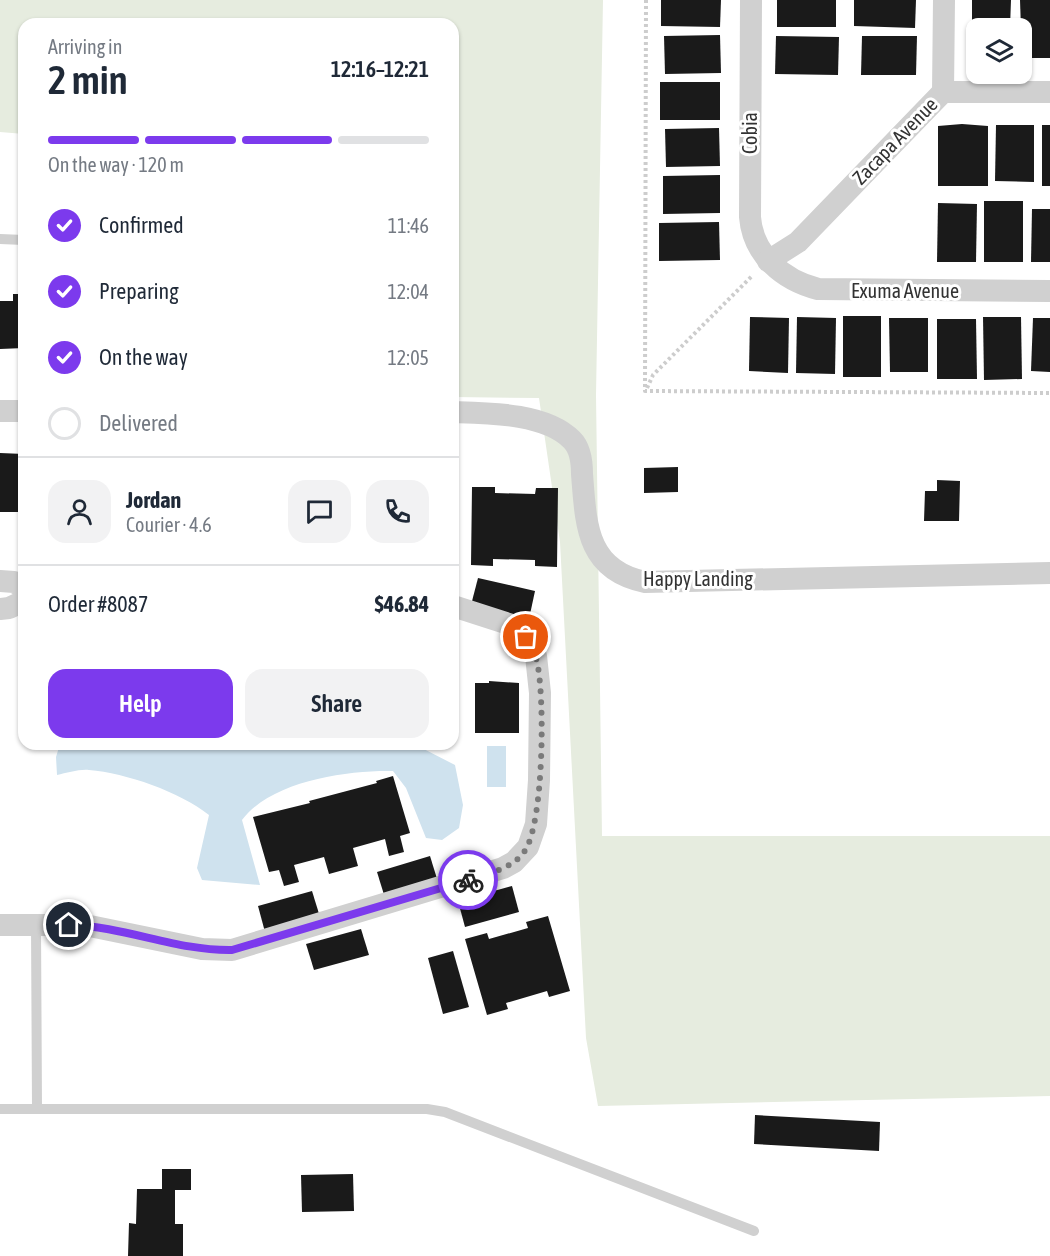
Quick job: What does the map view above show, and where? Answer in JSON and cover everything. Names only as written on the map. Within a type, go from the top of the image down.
[{"type":"street","name":"Cobia","points":[[751,0],[750,218],[755,241],[768,261]]},
{"type":"street","points":[[943,92],[944,0]]},
{"type":"street","name":"Zacapa Avenue","points":[[768,261],[798,242],[943,92],[1050,92]]},
{"type":"street","name":"Exuma Avenue","points":[[768,261],[787,277],[818,289],[1050,291]]},
{"type":"street","points":[[0,411],[18,411]]},
{"type":"street","name":"Happy Landing","points":[[459,412],[511,415],[548,426],[574,441],[581,458],[585,515],[592,544],[606,563],[628,578],[657,582],[1050,573]]},
{"type":"street","points":[[0,581],[18,584]]},
{"type":"street","points":[[0,609],[18,604]]},
{"type":"street","points":[[0,925],[104,927],[202,949],[232,950],[430,892],[514,862],[528,847],[536,824],[540,758],[538,663],[530,642],[515,626],[459,608]]},
{"type":"lane","points":[[0,239],[18,240]]},
{"type":"lane","points":[[36,925],[37,1108]]},
{"type":"lane","points":[[0,1109],[427,1109],[445,1112],[754,1231]]},
{"type":"path","points":[[645,392],[646,0]]},
{"type":"path","points":[[645,392],[652,375],[768,261]]},
{"type":"path","points":[[645,392],[1050,393]]},
{"type":"shaded area","points":[[0,0],[603,0],[596,395],[602,836],[1050,836],[1050,1096],[598,1106],[586,1038],[560,542],[539,398],[459,397],[459,18],[18,18],[18,134],[0,132]]},
{"type":"water","points":[[487,746],[506,746],[506,787],[487,787]]},
{"type":"water","points":[[58,750],[426,750],[455,765],[463,805],[459,828],[442,840],[426,838],[406,788],[393,771],[354,773],[311,780],[271,796],[242,820],[260,885],[202,880],[197,868],[209,815],[168,791],[136,779],[85,770],[57,775],[56,757]]},
{"type":"building","points":[[661,0],[721,0],[720,27],[661,26]]},
{"type":"building","points":[[777,0],[836,0],[836,27],[777,27]]},
{"type":"building","points":[[854,0],[916,0],[915,28],[854,26]]},
{"type":"building","points":[[972,0],[1011,0],[1010,18],[972,18]]},
{"type":"building","points":[[1020,0],[1050,0],[1050,58],[1032,58],[1032,18],[1021,18]]},
{"type":"building","points":[[720,35],[721,73],[665,74],[664,36]]},
{"type":"building","points":[[776,36],[839,37],[838,75],[775,74]]},
{"type":"building","points":[[862,36],[917,36],[916,75],[861,75]]},
{"type":"building","points":[[660,82],[720,82],[720,120],[660,120]]},
{"type":"building","points":[[962,124],[988,126],[988,186],[938,186],[938,126]]},
{"type":"building","points":[[996,125],[1034,125],[1034,182],[995,181]]},
{"type":"building","points":[[1042,125],[1050,125],[1050,186],[1042,186]]},
{"type":"building","points":[[719,128],[720,166],[666,167],[665,129]]},
{"type":"building","points":[[720,175],[720,213],[663,214],[663,176]]},
{"type":"building","points":[[984,201],[1023,201],[1023,262],[984,262]]},
{"type":"building","points":[[938,203],[977,204],[976,262],[937,262]]},
{"type":"building","points":[[1032,209],[1050,209],[1050,262],[1031,262]]},
{"type":"building","points":[[719,222],[720,260],[659,261],[659,223]]},
{"type":"building","points":[[13,294],[18,294],[18,348],[0,349],[0,301],[13,301]]},
{"type":"building","points":[[843,316],[881,316],[881,377],[843,377]]},
{"type":"building","points":[[750,317],[789,318],[788,373],[749,371]]},
{"type":"building","points":[[797,317],[836,318],[835,374],[796,373]]},
{"type":"building","points":[[983,317],[1021,317],[1022,379],[984,380]]},
{"type":"building","points":[[889,318],[928,318],[928,372],[890,372]]},
{"type":"building","points":[[1033,318],[1050,318],[1050,372],[1031,371]]},
{"type":"building","points":[[937,319],[976,319],[977,379],[937,379]]},
{"type":"building","points":[[0,453],[18,454],[18,512],[0,512]]},
{"type":"building","points":[[678,467],[678,492],[644,493],[644,468]]},
{"type":"building","points":[[937,480],[960,481],[959,521],[924,521],[925,491],[937,491]]},
{"type":"building","points":[[472,487],[495,487],[495,493],[535,494],[536,488],[558,488],[557,567],[535,566],[535,560],[493,559],[493,566],[471,565]]},
{"type":"building","points":[[478,578],[535,591],[529,619],[471,605]]},
{"type":"building","points":[[489,681],[519,683],[519,733],[475,733],[475,683],[489,683]]},
{"type":"building","points":[[393,776],[410,833],[400,836],[404,852],[389,856],[385,839],[353,848],[358,866],[329,874],[324,857],[294,865],[299,882],[284,886],[279,870],[269,872],[253,817],[310,803],[309,801],[377,783],[376,781]]},
{"type":"building","points":[[430,856],[438,882],[385,898],[377,872]]},
{"type":"building","points":[[512,886],[519,912],[465,927],[458,901]]},
{"type":"building","points":[[312,891],[320,917],[265,932],[258,906]]},
{"type":"building","points":[[548,916],[570,991],[549,997],[547,991],[506,1003],[508,1009],[487,1015],[465,939],[487,933],[489,939],[528,928],[526,922]]},
{"type":"building","points":[[361,929],[369,955],[314,970],[306,944]]},
{"type":"building","points":[[453,951],[469,1007],[443,1014],[428,958]]},
{"type":"building","points":[[755,1115],[880,1122],[879,1151],[754,1144]]},
{"type":"building","points":[[162,1169],[191,1169],[191,1190],[175,1190],[175,1224],[183,1224],[183,1256],[128,1256],[129,1223],[136,1224],[137,1189],[162,1189]]},
{"type":"building","points":[[353,1174],[354,1211],[302,1212],[301,1175]]},
{"type":"way so far","points":[[468,880],[503,868],[523,855],[536,824],[539,780],[539,669],[526,637]]},
{"type":"route","points":[[69,925],[104,927],[202,949],[232,950],[468,880]]}]
